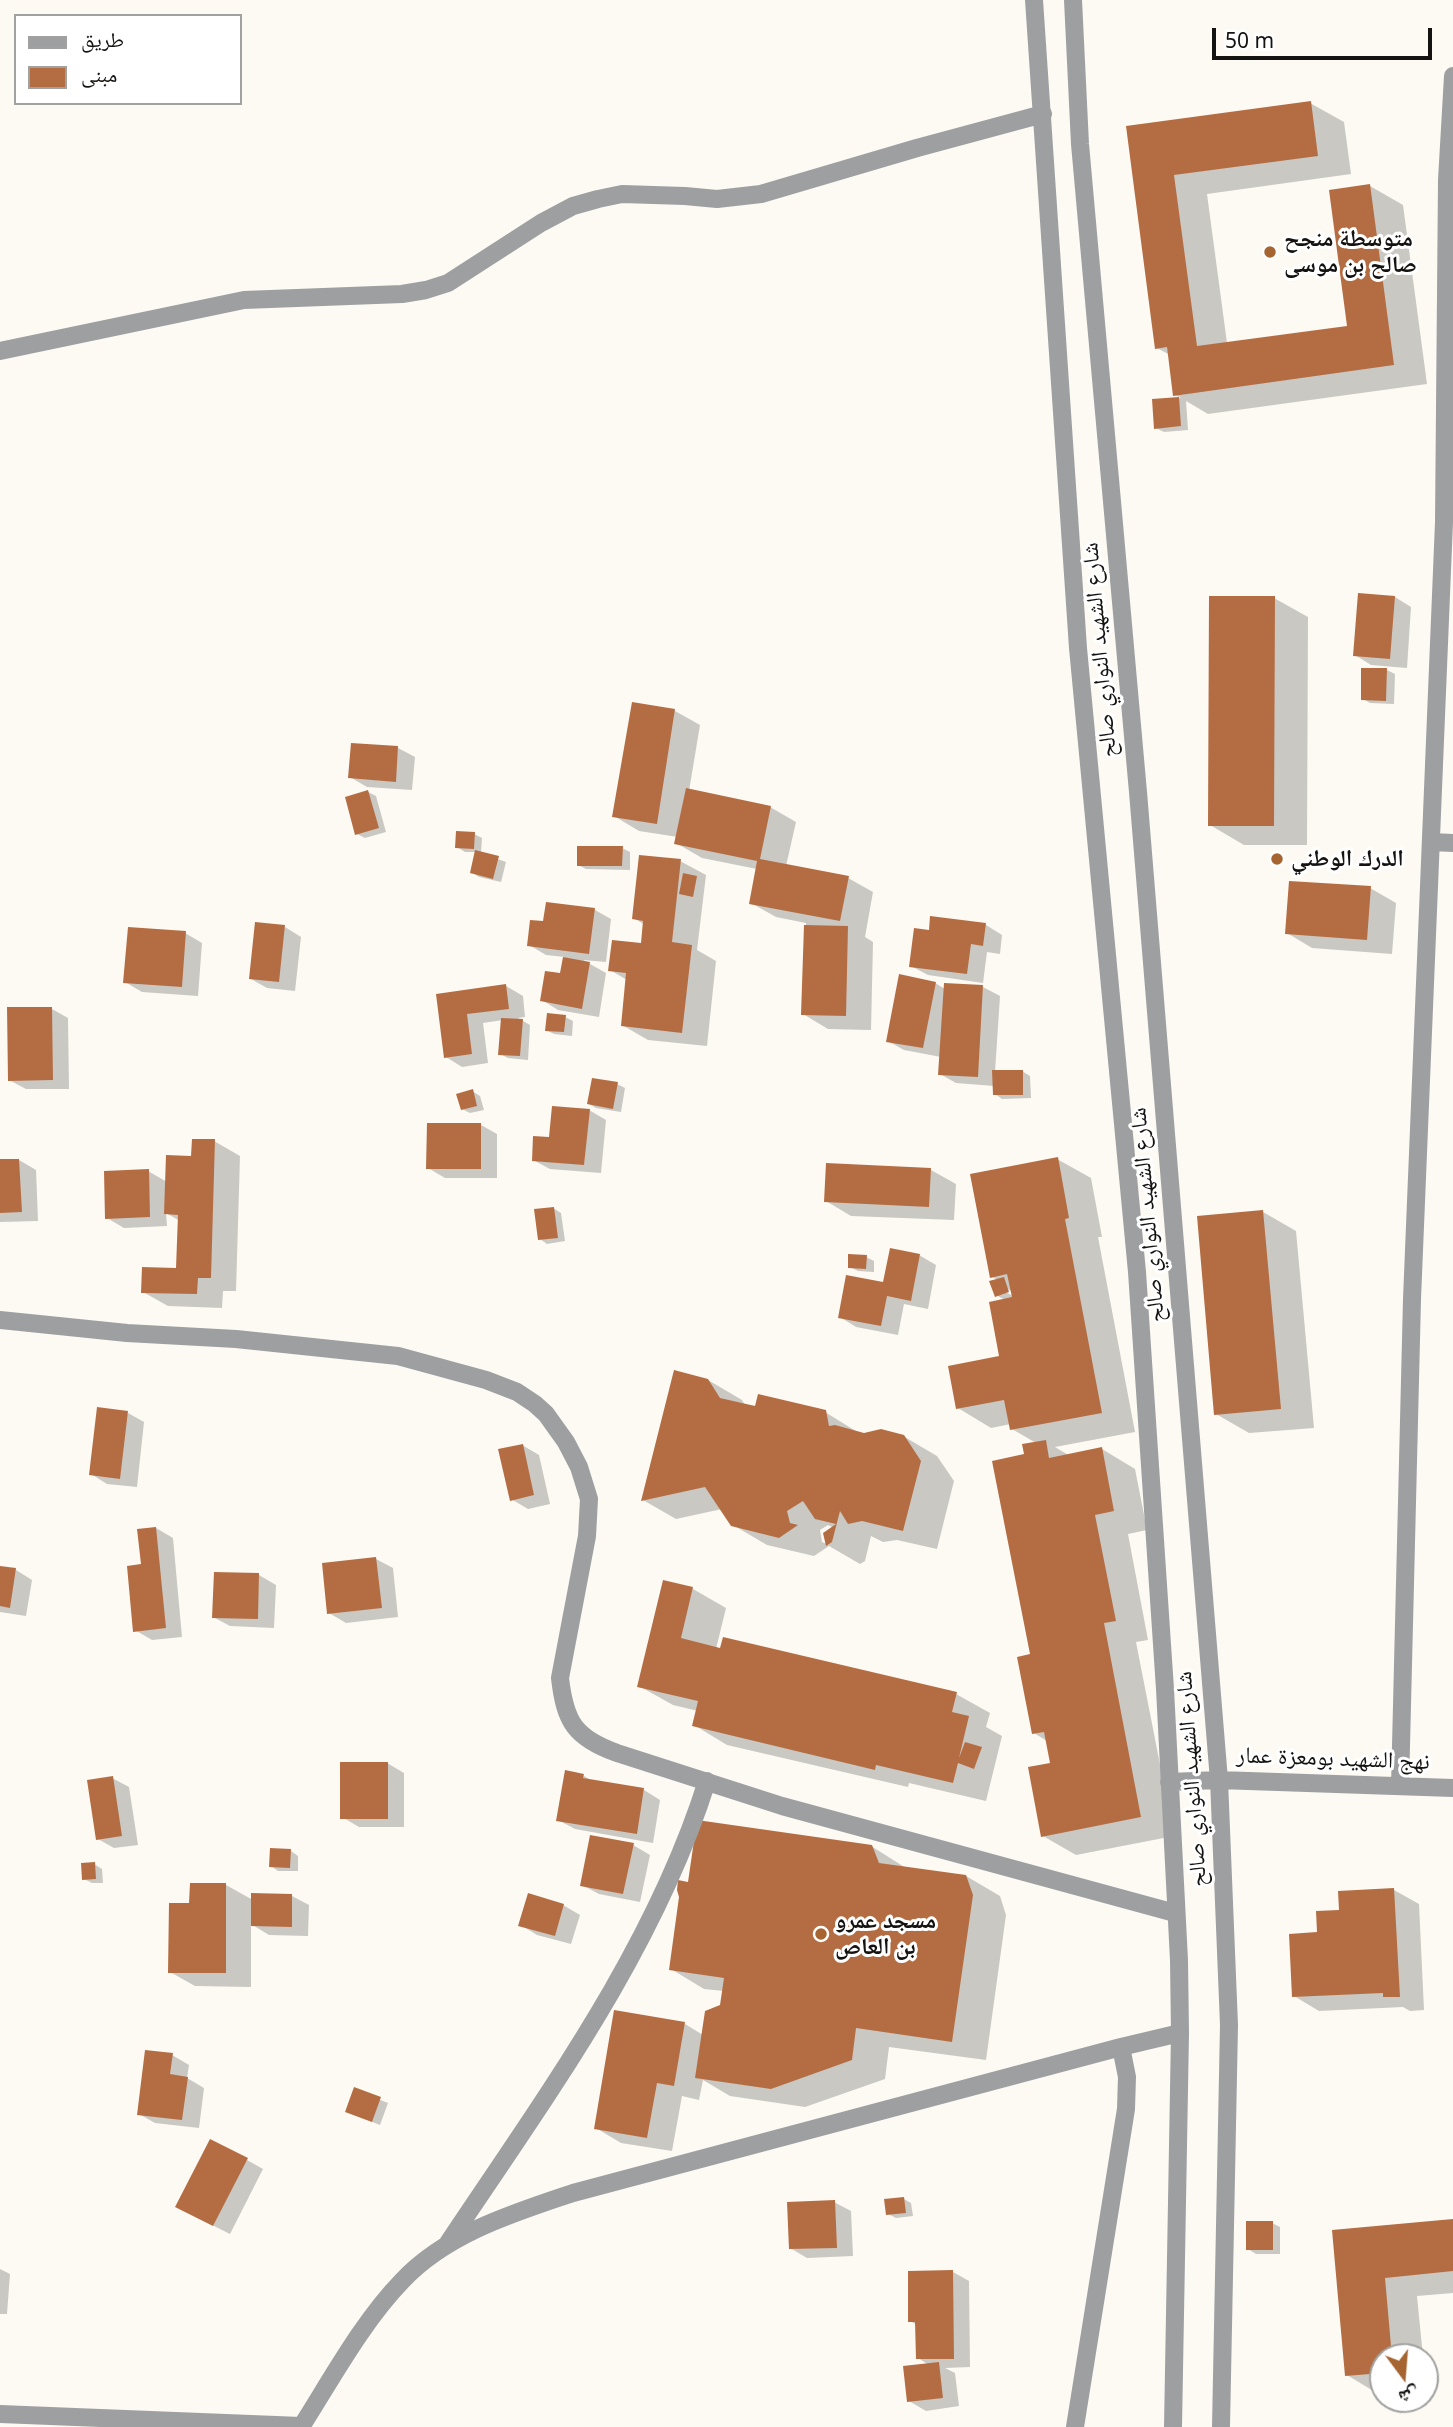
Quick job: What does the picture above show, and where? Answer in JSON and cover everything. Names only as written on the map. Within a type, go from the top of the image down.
[{"type":"street","name":"شارع الشهيد النواري صالح","points":[[1034,0],[1078,648],[1138,1286],[1169,1782],[1179,1960],[1180,2034],[1174,2427]]},
{"type":"street","name":"شارع الشهيد النواري صالح","points":[[1073,0],[1080,144],[1138,792],[1219,1780],[1229,2025],[1221,2427]]},
{"type":"street","points":[[1400,1786],[1412,1300],[1444,522],[1447,180],[1453,76]]},
{"type":"street","points":[[0,351],[244,300],[402,294],[426,290],[448,283],[541,223],[573,206],[622,194],[717,199],[761,194],[1043,114]]},
{"type":"street","points":[[1432,842],[1453,843]]},
{"type":"street","points":[[0,1320],[127,1333],[236,1339],[398,1356],[486,1380],[517,1392],[546,1414],[566,1442],[579,1467],[589,1499],[587,1536],[560,1678],[569,1721],[582,1737],[599,1747],[782,1806],[1175,1913]]},
{"type":"street","points":[[445,2248],[569,2059],[625,1968],[671,1876],[694,1821],[707,1780]]},
{"type":"street","name":"نهج الشهيد بومعزة عمار","points":[[1169,1782],[1219,1780],[1453,1788]]},
{"type":"street","points":[[0,2414],[301,2427],[360,2335],[401,2281],[428,2258],[473,2231],[517,2212],[573,2193],[1121,2047],[1180,2034]]},
{"type":"street","points":[[1075,2427],[1126,2109],[1127,2077],[1121,2047]]},
{"type":"building","points":[[1311,101],[1318,156],[1174,175],[1197,346],[1347,326],[1329,190],[1370,184],[1394,365],[1173,396],[1167,347],[1155,349],[1126,126]]},
{"type":"building","points":[[1179,397],[1181,426],[1154,429],[1152,399]]},
{"type":"building","points":[[1358,593],[1395,596],[1390,659],[1353,656]]},
{"type":"building","points":[[1209,596],[1275,596],[1274,826],[1208,826]]},
{"type":"building","points":[[1361,668],[1387,668],[1386,701],[1361,700]]},
{"type":"building","points":[[632,702],[675,709],[657,824],[612,817]]},
{"type":"building","points":[[351,743],[398,746],[396,782],[348,778]]},
{"type":"building","points":[[686,788],[771,806],[760,859],[849,876],[840,921],[749,904],[757,861],[674,844]]},
{"type":"building","points":[[368,790],[379,828],[355,835],[345,797]]},
{"type":"building","points":[[456,831],[475,832],[474,849],[455,848]]},
{"type":"building","points":[[577,846],[623,846],[622,866],[577,866]]},
{"type":"building","points":[[475,850],[499,856],[493,879],[470,873]]},
{"type":"building","points":[[639,855],[681,859],[672,942],[692,945],[682,1033],[621,1026],[626,973],[608,971],[612,940],[641,943],[643,921],[632,919]]},
{"type":"building","points":[[683,873],[697,876],[693,897],[679,894]]},
{"type":"building","points":[[1289,881],[1371,886],[1367,940],[1285,934]]},
{"type":"building","points":[[546,902],[595,908],[589,954],[527,946],[530,920],[543,921]]},
{"type":"building","points":[[930,916],[986,923],[983,946],[971,944],[967,974],[909,967],[914,928],[929,930]]},
{"type":"building","points":[[255,922],[285,925],[279,982],[249,979]]},
{"type":"building","points":[[804,925],[848,926],[846,1016],[801,1015]]},
{"type":"building","points":[[128,927],[186,931],[182,987],[123,983]]},
{"type":"building","points":[[563,957],[590,962],[582,1009],[540,1001],[545,971],[560,973]]},
{"type":"building","points":[[899,974],[936,982],[923,1048],[886,1042]]},
{"type":"building","points":[[944,983],[983,985],[978,1077],[938,1075]]},
{"type":"building","points":[[506,984],[509,1009],[467,1014],[472,1054],[444,1058],[436,994]]},
{"type":"building","points":[[7,1007],[52,1007],[53,1080],[8,1081]]},
{"type":"building","points":[[547,1013],[566,1015],[564,1032],[545,1031]]},
{"type":"building","points":[[501,1018],[523,1019],[520,1056],[498,1055]]},
{"type":"building","points":[[992,1070],[1023,1070],[1023,1095],[993,1095]]},
{"type":"building","points":[[592,1078],[618,1082],[613,1109],[587,1104]]},
{"type":"building","points":[[473,1089],[477,1106],[461,1110],[456,1094]]},
{"type":"building","points":[[552,1106],[590,1109],[584,1165],[532,1161],[533,1136],[549,1137]]},
{"type":"building","points":[[427,1123],[481,1123],[481,1169],[426,1169]]},
{"type":"building","points":[[192,1139],[215,1139],[211,1278],[198,1278],[197,1294],[141,1293],[142,1267],[176,1268],[178,1215],[164,1214],[166,1155],[191,1156]]},
{"type":"building","points":[[1058,1157],[1069,1218],[1065,1219],[1102,1413],[1010,1430],[1004,1400],[956,1409],[948,1366],[999,1356],[989,1302],[1012,1297],[1007,1274],[990,1278],[970,1174]]},
{"type":"building","points":[[0,1159],[19,1159],[22,1212],[0,1213]]},
{"type":"building","points":[[826,1163],[931,1168],[929,1207],[824,1202]]},
{"type":"building","points":[[149,1169],[150,1217],[105,1219],[104,1171]]},
{"type":"building","points":[[554,1207],[558,1238],[538,1240],[534,1209]]},
{"type":"building","points":[[1263,1210],[1281,1409],[1214,1415],[1197,1216]]},
{"type":"building","points":[[890,1248],[920,1254],[911,1301],[887,1296],[881,1326],[838,1318],[846,1275],[883,1282]]},
{"type":"building","points":[[848,1254],[867,1255],[866,1269],[848,1268]]},
{"type":"building","points":[[1004,1277],[1009,1292],[995,1297],[989,1281]]},
{"type":"building","points":[[674,1370],[708,1379],[720,1398],[755,1406],[758,1394],[826,1410],[829,1426],[835,1425],[864,1433],[881,1429],[904,1435],[921,1461],[903,1531],[862,1521],[848,1524],[840,1511],[832,1542],[826,1546],[823,1533],[836,1524],[815,1519],[803,1501],[787,1511],[790,1523],[798,1525],[779,1538],[731,1526],[705,1487],[641,1501]]},
{"type":"building","points":[[97,1407],[128,1411],[120,1479],[89,1475]]},
{"type":"building","points":[[1046,1440],[1049,1458],[1102,1447],[1114,1511],[1095,1515],[1116,1621],[1104,1623],[1141,1817],[1041,1837],[1028,1767],[1050,1763],[1044,1732],[1032,1734],[1017,1657],[1030,1654],[992,1461],[1024,1454],[1022,1444]]},
{"type":"building","points":[[523,1444],[534,1495],[510,1501],[498,1449]]},
{"type":"building","points":[[156,1527],[166,1628],[133,1632],[127,1566],[141,1564],[137,1529]]},
{"type":"building","points":[[376,1557],[382,1608],[327,1614],[322,1563]]},
{"type":"building","points":[[0,1566],[16,1568],[10,1608],[0,1606]]},
{"type":"building","points":[[214,1572],[259,1573],[258,1619],[212,1618]]},
{"type":"building","points":[[663,1580],[693,1587],[681,1638],[720,1648],[723,1637],[957,1692],[952,1712],[969,1716],[959,1758],[965,1742],[982,1747],[974,1769],[958,1763],[953,1783],[876,1765],[875,1770],[692,1726],[698,1701],[637,1687]]},
{"type":"building","points":[[340,1762],[388,1762],[388,1819],[340,1819]]},
{"type":"building","points":[[565,1770],[584,1774],[583,1778],[644,1788],[637,1834],[556,1821]]},
{"type":"building","points":[[113,1776],[122,1836],[96,1840],[87,1780]]},
{"type":"building","name":"مسجد عمرو بن العاص","points":[[697,1820],[872,1845],[879,1863],[966,1875],[973,1895],[952,2042],[856,2028],[852,2060],[771,2089],[695,2078],[705,2011],[720,2005],[724,1978],[669,1970],[679,1897],[678,1880],[688,1882]]},
{"type":"building","points":[[590,1835],[634,1843],[623,1894],[580,1886]]},
{"type":"building","points":[[270,1848],[291,1849],[290,1868],[269,1867]]},
{"type":"building","points":[[95,1862],[96,1879],[82,1880],[81,1863]]},
{"type":"building","points":[[190,1883],[226,1883],[226,1973],[168,1973],[169,1903],[189,1903]]},
{"type":"building","points":[[1394,1888],[1400,1997],[1383,1997],[1383,1993],[1292,1997],[1289,1934],[1317,1932],[1316,1911],[1339,1910],[1338,1891]]},
{"type":"building","points":[[251,1893],[292,1894],[292,1927],[251,1926]]},
{"type":"building","points":[[528,1893],[564,1904],[555,1936],[518,1926]]},
{"type":"building","points":[[614,2010],[685,2022],[674,2086],[657,2083],[647,2138],[594,2129]]},
{"type":"building","points":[[145,2050],[173,2053],[170,2074],[188,2077],[182,2120],[137,2115]]},
{"type":"building","points":[[354,2087],[381,2097],[372,2122],[345,2112]]},
{"type":"building","points":[[210,2139],[248,2158],[213,2226],[175,2207]]},
{"type":"building","points":[[904,2197],[906,2213],[886,2215],[884,2199]]},
{"type":"building","points":[[835,2200],[837,2248],[789,2249],[787,2202]]},
{"type":"building","points":[[1453,2219],[1453,2271],[1385,2278],[1391,2343],[1369,2343],[1369,2374],[1345,2376],[1332,2230]]},
{"type":"building","points":[[1246,2221],[1273,2221],[1273,2250],[1246,2250]]},
{"type":"building","points":[[953,2270],[954,2359],[916,2359],[915,2322],[908,2322],[908,2271]]},
{"type":"building","points":[[939,2362],[943,2398],[907,2402],[903,2366]]},
{"type":"place","name":"متوسطة منجح صالح بن موسى","points":[[1270,252]]},
{"type":"place","name":"الدرك الوطني","points":[[1277,859]]},
{"type":"place","name":"مسجد عمرو بن العاص","points":[[821,1934]]}]
